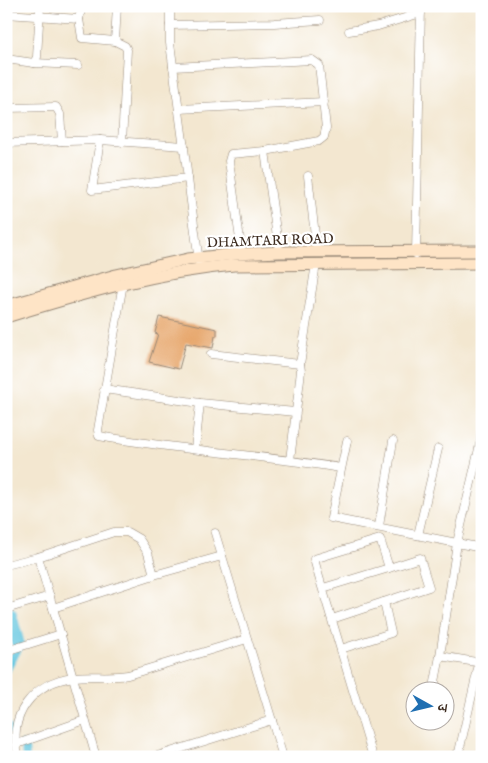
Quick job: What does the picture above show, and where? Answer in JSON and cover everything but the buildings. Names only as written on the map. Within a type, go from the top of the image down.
[{"type":"main road","name":"DHAMTARI ROAD","points":[[6,306],[116,275],[199,263],[242,254],[317,252],[416,258],[482,251]]},
{"type":"main road","points":[[6,317],[199,263],[234,265],[316,264],[416,258],[482,263]]},
{"type":"street","points":[[34,63],[37,57],[40,6]]},
{"type":"street","points":[[82,6],[79,19],[82,38],[115,41],[125,46],[127,50],[122,142]]},
{"type":"street","points":[[115,41],[118,6]]},
{"type":"street","points":[[170,6],[173,67],[199,263]]},
{"type":"street","points":[[349,31],[378,26],[421,10],[416,258]]},
{"type":"street","points":[[6,14],[79,19]]},
{"type":"street","points":[[170,25],[320,20]]},
{"type":"street","points":[[6,59],[34,63],[78,65]]},
{"type":"street","points":[[173,67],[312,60],[318,64],[324,102],[326,128],[324,137],[319,141],[265,151],[231,154],[229,161],[242,254]]},
{"type":"street","points":[[179,108],[324,102]]},
{"type":"street","points":[[6,108],[56,107],[60,114],[62,141]]},
{"type":"street","points":[[100,140],[92,190],[188,178]]},
{"type":"street","points":[[6,143],[100,140],[184,146]]},
{"type":"street","points":[[265,151],[279,252]]},
{"type":"street","points":[[308,176],[317,252]]},
{"type":"street","points":[[290,460],[301,371],[300,364],[316,264]]},
{"type":"street","points":[[123,283],[104,389],[98,430],[99,436],[155,446],[290,460],[341,468]]},
{"type":"street","points":[[211,354],[300,364]]},
{"type":"street","points":[[104,389],[200,403],[295,412]]},
{"type":"street","points":[[195,449],[200,403]]},
{"type":"street","points":[[435,680],[457,543],[481,441],[482,417]]},
{"type":"street","points":[[347,441],[331,518],[379,526],[482,548]]},
{"type":"street","points":[[379,526],[393,441]]},
{"type":"street","points":[[418,535],[438,450]]},
{"type":"street","points":[[6,565],[38,557],[114,532],[128,532],[139,539],[148,553],[154,575]]},
{"type":"street","points":[[215,533],[283,757]]},
{"type":"street","points":[[373,757],[314,559],[380,539],[389,568]]},
{"type":"street","points":[[54,608],[154,575],[222,556]]},
{"type":"street","points":[[38,557],[96,757]]},
{"type":"street","points":[[323,588],[420,558],[429,587],[332,619]]},
{"type":"street","points":[[6,609],[50,596]]},
{"type":"street","points":[[341,649],[391,633],[384,602]]},
{"type":"street","points":[[6,651],[61,634]]},
{"type":"street","points":[[19,757],[16,730],[18,718],[26,703],[37,691],[57,681],[73,677],[112,678],[128,675],[247,639]]},
{"type":"street","points":[[453,757],[459,752],[482,651]]},
{"type":"street","points":[[440,656],[481,662]]},
{"type":"street","points":[[17,744],[85,720]]},
{"type":"street","points":[[154,757],[272,720]]},
{"type":"waterway","points":[[10,615],[17,641]]},
{"type":"waterway","points":[[6,671],[19,647]]},
{"type":"waterway","points":[[6,725],[10,730]]},
{"type":"waterway","points":[[22,745],[25,748],[26,757]]}]
